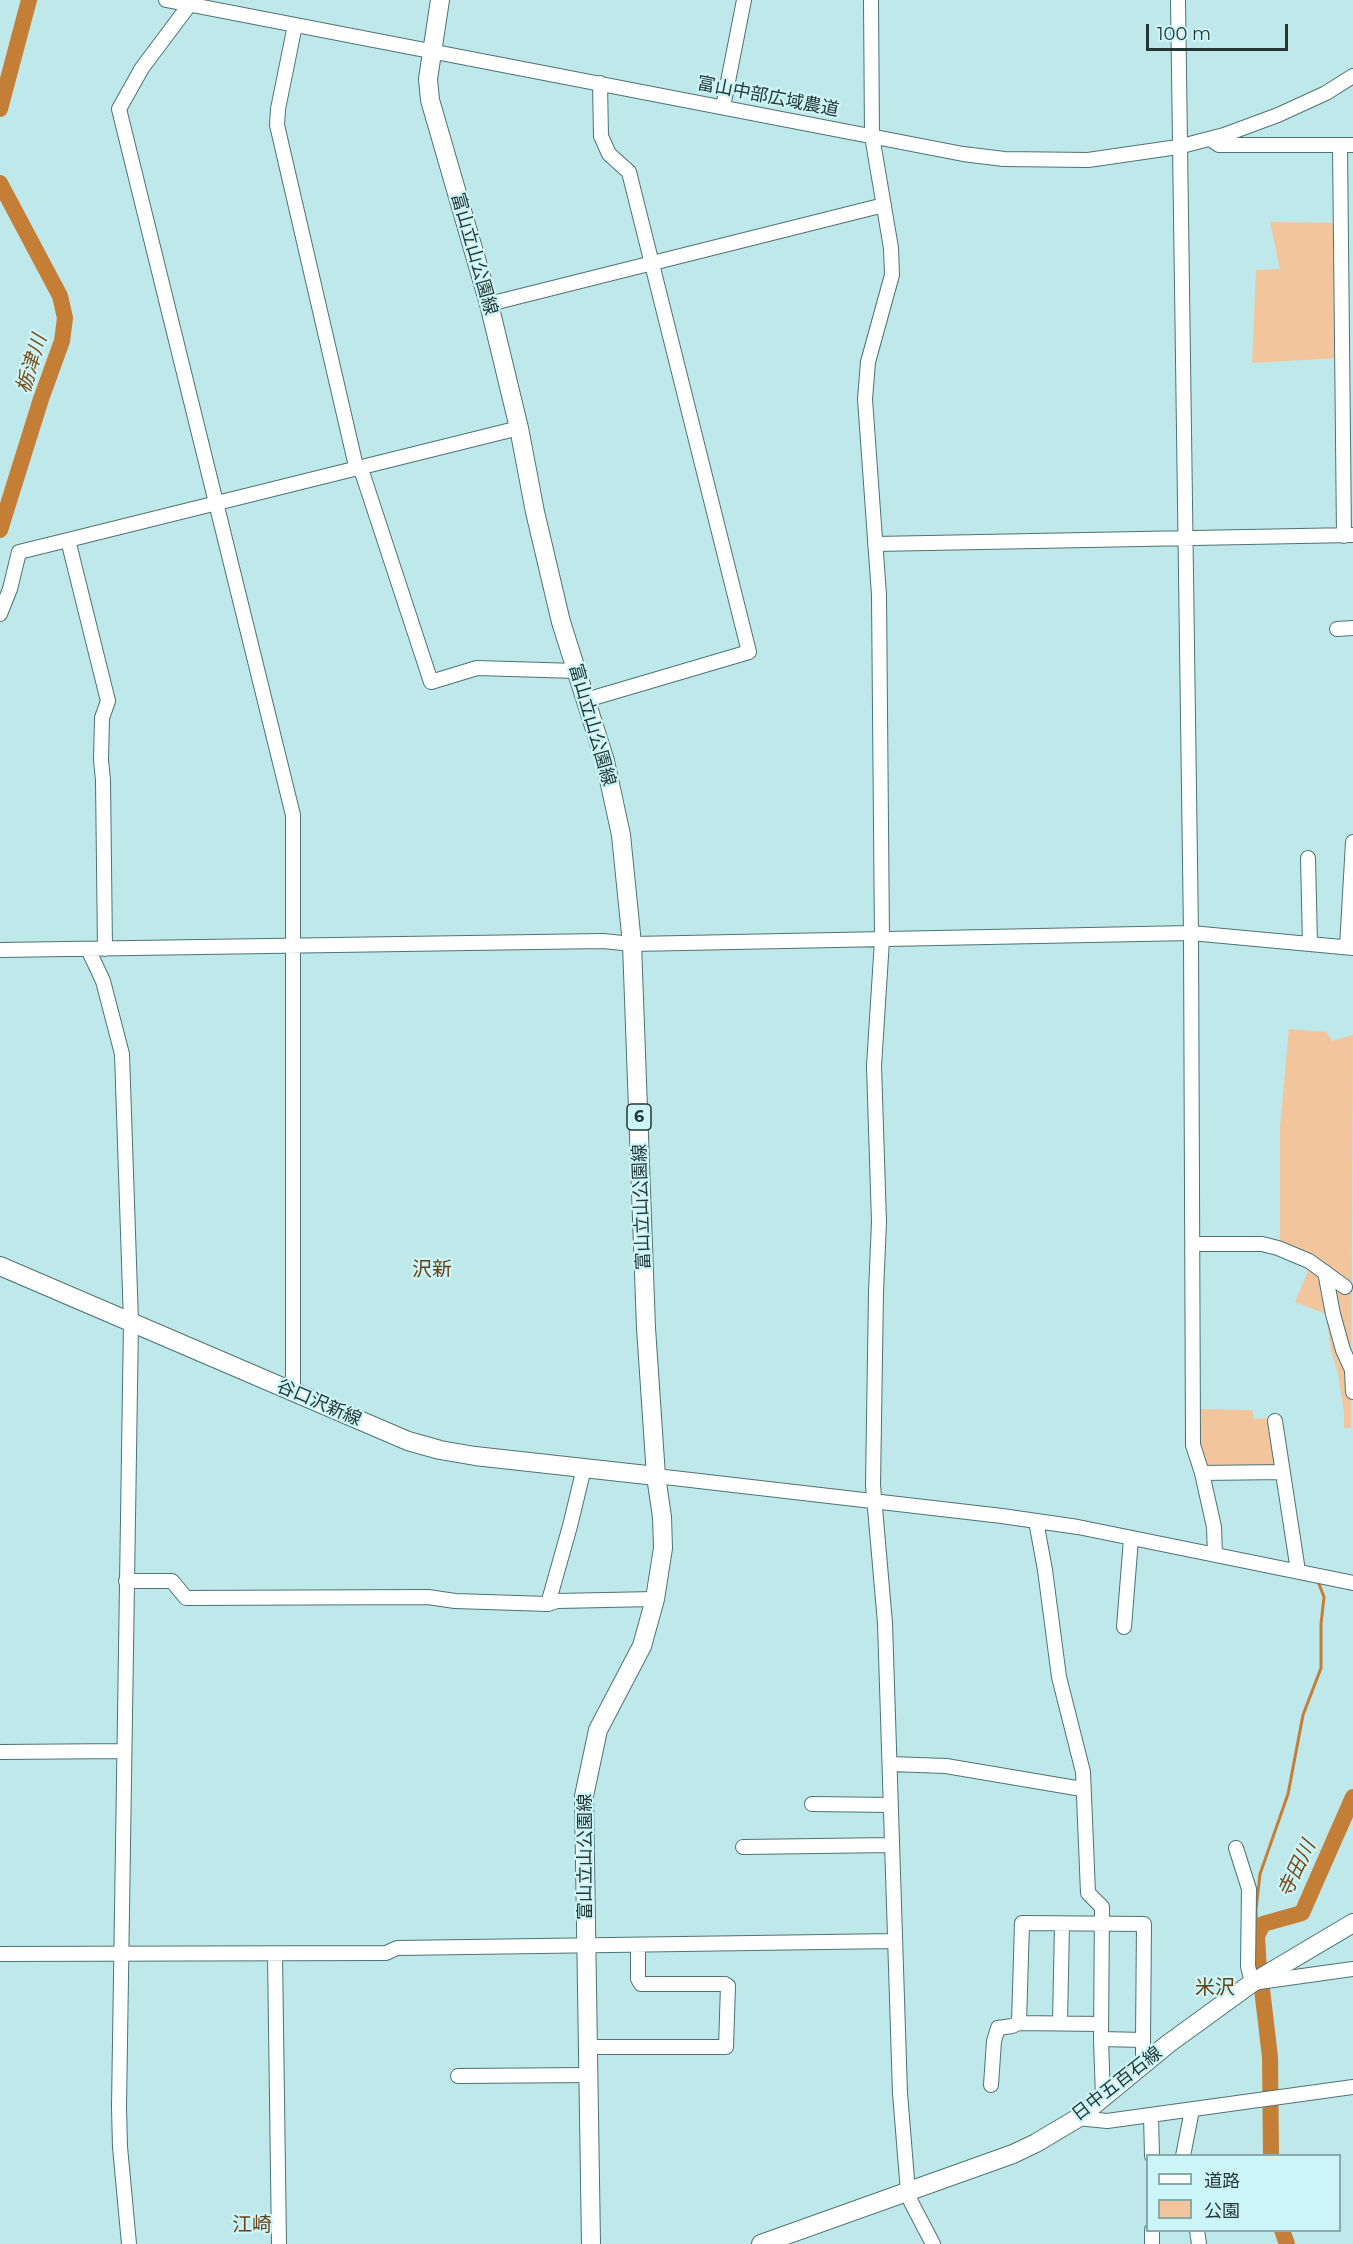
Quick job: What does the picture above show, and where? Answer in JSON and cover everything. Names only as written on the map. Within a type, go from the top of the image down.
[{"type":"main road","name":"富山立山公園線","points":[[440,0],[428,79],[430,100],[489,303],[519,428],[550,577],[604,761],[621,835],[632,944],[646,1328],[663,1548],[655,1599],[642,1646],[598,1730],[584,1796],[591,2244]]},
{"type":"main road","name":"谷口沢新線","points":[[0,1266],[408,1441],[440,1450],[656,1476]]},
{"type":"main road","name":"日中五百石線","points":[[761,2244],[1036,2144],[1060,2127],[1078,2118],[1143,2064],[1252,1983],[1353,1923]]},
{"type":"street","name":"富山中部広域農道","points":[[166,0],[963,154],[1004,159],[1088,160],[1178,147],[1210,139],[1278,115],[1326,93],[1353,76]]},
{"type":"street","points":[[723,107],[744,0]]},
{"type":"street","points":[[871,0],[872,136],[891,248],[892,274],[868,362],[865,399],[879,595],[882,940],[874,1066],[879,1185],[874,1500],[885,1623],[900,2093],[908,2192],[933,2244]]},
{"type":"street","points":[[1178,0],[1178,147],[1191,933],[1193,1444],[1214,1527],[1215,1555]]},
{"type":"street","points":[[190,4],[142,68],[119,109],[292,815],[293,1391]]},
{"type":"street","points":[[295,25],[277,124],[355,462],[363,475],[431,682],[477,668],[577,671]]},
{"type":"street","points":[[586,700],[749,652],[629,172],[609,154],[600,136],[600,83]]},
{"type":"street","points":[[875,544],[1349,536],[1346,145],[1218,145],[1210,139]]},
{"type":"street","points":[[489,303],[884,205]]},
{"type":"street","points":[[0,614],[10,589],[19,552],[519,428]]},
{"type":"street","points":[[68,540],[108,701],[102,718],[101,760],[105,949]]},
{"type":"street","points":[[1337,629],[1353,628]]},
{"type":"street","points":[[0,950],[603,941],[632,944],[1191,933],[1350,947],[1353,842]]},
{"type":"street","points":[[1308,858],[1310,944]]},
{"type":"street","points":[[88,949],[103,981],[122,1054],[131,1322],[120,2147],[129,2244]]},
{"type":"street","points":[[1193,1244],[1262,1244],[1309,1261],[1345,1287]]},
{"type":"street","points":[[1324,1272],[1343,1350],[1352,1371],[1353,1392]]},
{"type":"street","points":[[1275,1421],[1298,1571]]},
{"type":"street","points":[[548,1604],[584,1468]]},
{"type":"street","points":[[1202,1473],[1283,1472]]},
{"type":"street","points":[[656,1476],[874,1500],[1036,1521],[1353,1583]]},
{"type":"street","points":[[1036,1521],[1059,1677],[1083,1772],[1088,1893],[1102,1907],[1103,2098]]},
{"type":"street","points":[[1124,1627],[1131,1539]]},
{"type":"street","points":[[126,1581],[172,1581],[186,1598],[428,1597],[455,1601],[548,1604],[557,1601],[655,1599]]},
{"type":"street","points":[[0,1752],[124,1751]]},
{"type":"street","points":[[890,1764],[946,1767],[1082,1789]]},
{"type":"street","points":[[812,1804],[891,1805]]},
{"type":"street","points":[[743,1847],[892,1845]]},
{"type":"street","points":[[1236,1848],[1249,1888],[1248,1966],[1252,1983],[1353,1969]]},
{"type":"street","points":[[1019,2023],[1022,1923],[1144,1924],[1143,2064]]},
{"type":"street","points":[[1060,2023],[1062,1924]]},
{"type":"street","points":[[0,1954],[386,1953],[397,1948],[895,1941]]},
{"type":"street","points":[[588,2047],[726,2047],[728,1986],[725,1984],[642,1984],[638,1979],[638,1945]]},
{"type":"street","points":[[275,1954],[279,2244]]},
{"type":"street","points":[[991,2085],[994,2041],[998,2028],[1019,2023],[1101,2024]]},
{"type":"street","points":[[1101,2039],[1143,2040]]},
{"type":"street","points":[[458,2076],[589,2075]]},
{"type":"street","points":[[1078,2118],[1107,2121],[1353,2087]]},
{"type":"street","points":[[1183,2154],[1192,2110]]},
{"type":"street","points":[[1151,2115],[1152,2154]]},
{"type":"green space","points":[[1270,222],[1338,223],[1336,358],[1252,363],[1256,270],[1280,269]]},
{"type":"green space","points":[[1289,1029],[1326,1032],[1332,1041],[1353,1035],[1351,1428],[1344,1428],[1338,1373],[1331,1350],[1326,1314],[1295,1302],[1310,1267],[1280,1254],[1280,1127]]},
{"type":"green space","points":[[1196,1409],[1252,1410],[1254,1419],[1268,1418],[1278,1468],[1204,1468],[1196,1445]]},
{"type":"waterway","name":"栃津川","points":[[0,109],[29,0]]},
{"type":"waterway","name":"栃津川","points":[[0,183],[60,296],[65,318],[62,341],[41,399],[0,530]]},
{"type":"waterway","points":[[1257,1936],[1256,1910],[1260,1874],[1288,1794],[1303,1715],[1321,1668],[1321,1624],[1324,1597],[1319,1584]]},
{"type":"waterway","name":"寺田川","points":[[1259,1971],[1257,1936],[1263,1924],[1302,1913],[1353,1797]]},
{"type":"waterway","name":"寺田川","points":[[1262,1989],[1270,2057],[1271,2154]]},
{"type":"waterway","name":"寺田川","points":[[1283,2232],[1287,2244]]},
{"type":"district","name":"沢新","points":[[432,1270]]},
{"type":"district","name":"米沢","points":[[1215,1988]]},
{"type":"district","name":"江崎","points":[[252,2225]]}]
